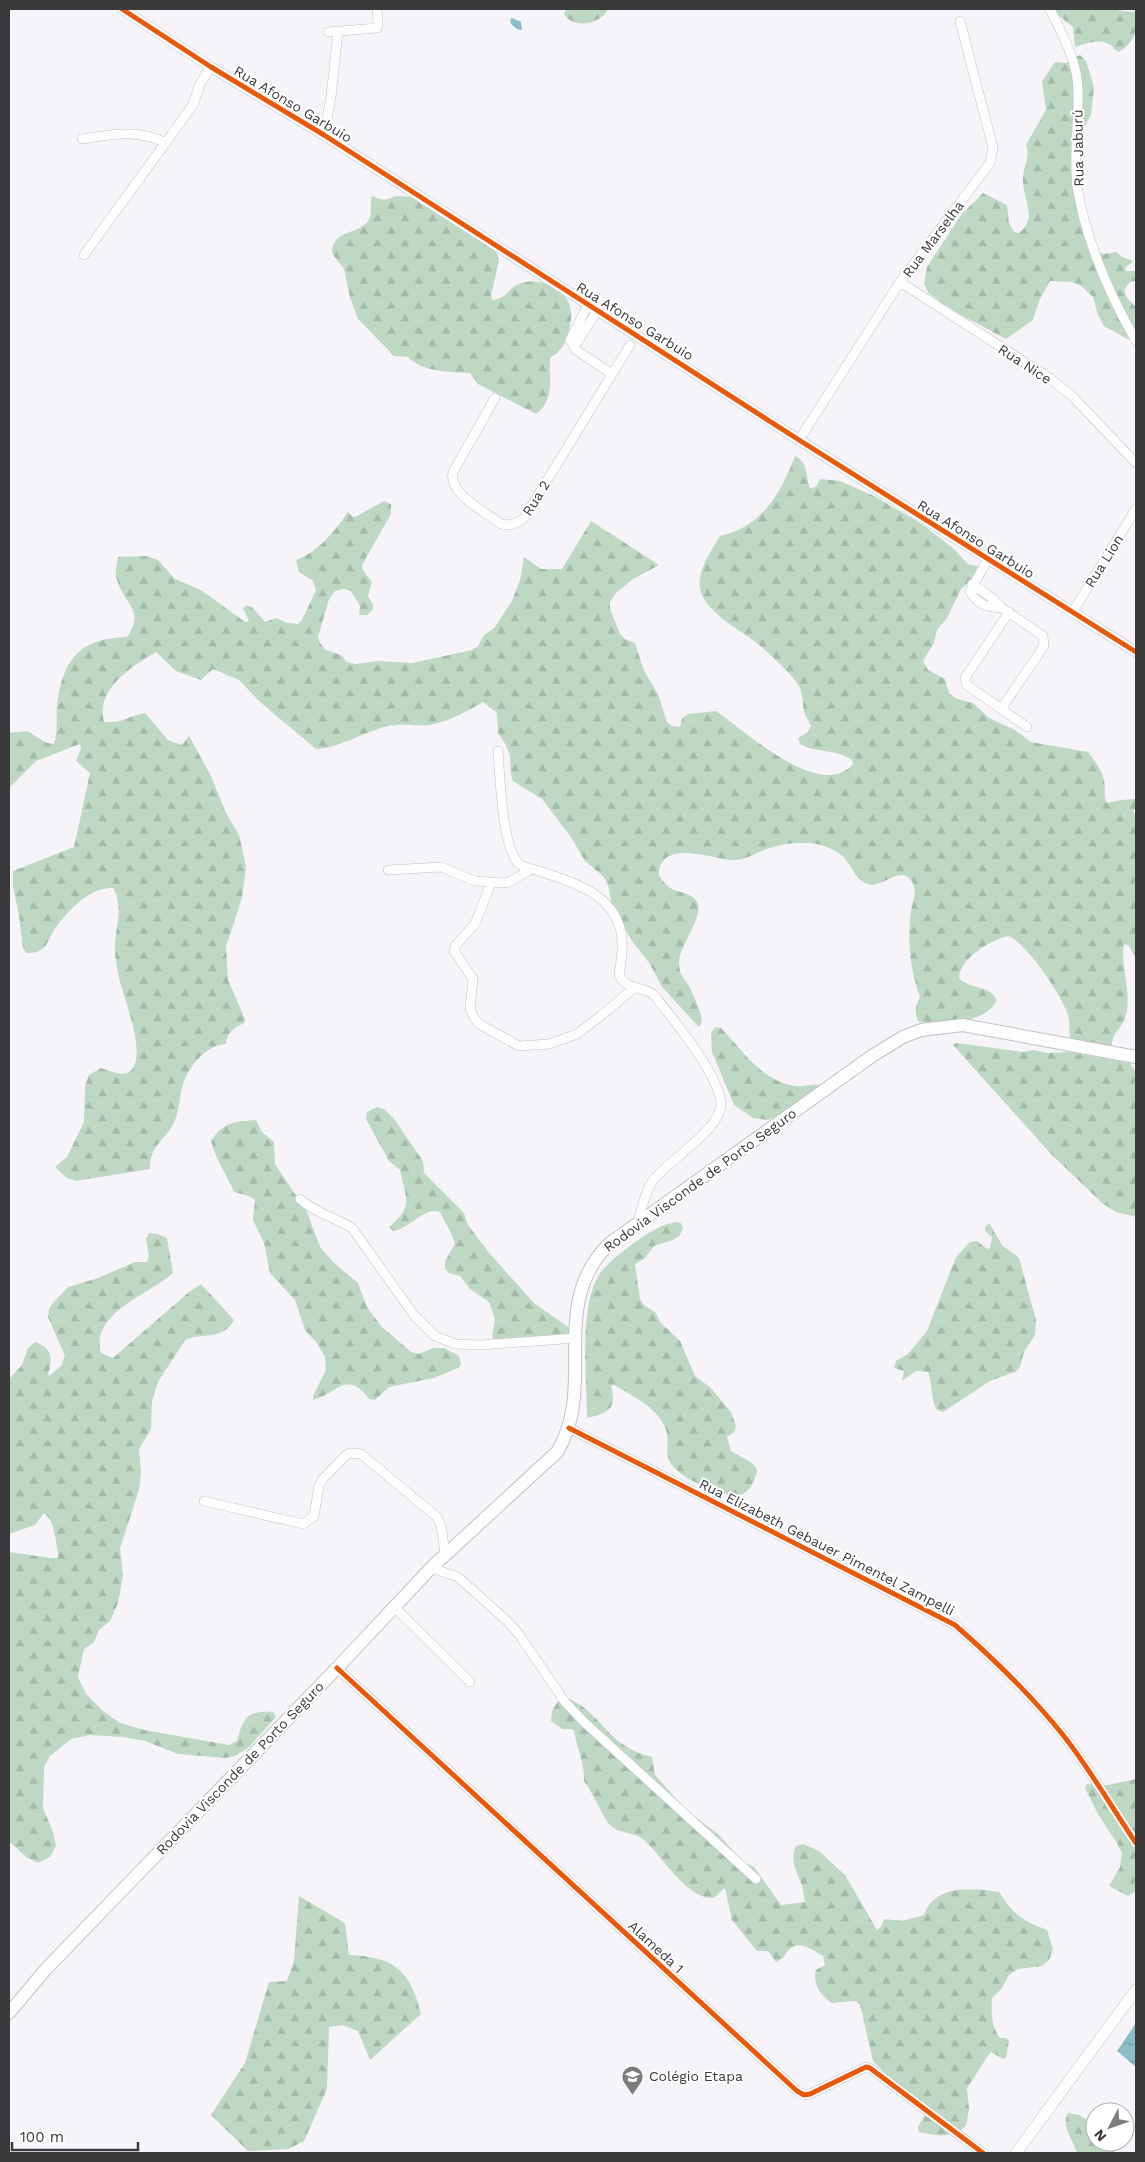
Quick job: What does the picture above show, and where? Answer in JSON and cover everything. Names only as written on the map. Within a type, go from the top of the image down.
[{"type":"main road","name":"Rodovia Visconde de Porto Seguro","points":[[9,2013],[46,1969],[431,1568],[551,1460],[563,1444],[569,1428],[572,1409],[577,1299],[585,1276],[599,1253],[638,1222],[872,1056],[903,1037],[921,1030],[963,1025],[1136,1057]]},
{"type":"main road","points":[[1016,2153],[1136,1990]]},
{"type":"street","name":"Rua Afonso Garbuio","points":[[122,9],[211,67],[324,135],[799,440],[1136,652]]},
{"type":"street","points":[[328,32],[377,28],[377,9]]},
{"type":"street","name":"Rua Jaburú","points":[[1050,9],[1073,62],[1078,89],[1077,184],[1092,249],[1102,274],[1136,341]]},
{"type":"street","name":"Rua Marselha","points":[[799,440],[900,282],[990,163],[993,148],[960,21]]},
{"type":"street","points":[[324,135],[331,98],[338,31]]},
{"type":"street","points":[[84,255],[193,105],[200,84],[211,67]]},
{"type":"street","points":[[82,139],[135,133],[152,136],[166,142]]},
{"type":"street","name":"Rua Nice","points":[[900,282],[1050,379],[1079,403],[1136,463]]},
{"type":"street","points":[[588,305],[570,337],[574,347],[612,374]]},
{"type":"street","points":[[574,347],[597,311]]},
{"type":"street","name":"Rua 2","points":[[495,398],[452,472],[452,481],[458,493],[501,524],[507,525],[516,523],[524,518],[630,345]]},
{"type":"street","name":"Rua Lion","points":[[1072,613],[1136,509]]},
{"type":"street","points":[[988,559],[972,584],[970,591],[973,597],[986,607],[1005,610],[1040,632],[1043,636],[1044,646],[1002,709]]},
{"type":"street","points":[[1005,610],[965,678],[967,684],[1027,726]]},
{"type":"street","points":[[498,752],[502,804],[511,852],[516,861],[532,869],[564,879],[595,894],[608,907],[621,933],[620,975],[624,982],[634,988],[647,991],[654,996],[690,1041],[709,1072],[721,1100],[718,1118],[713,1124],[653,1181],[644,1196],[638,1222]]},
{"type":"street","points":[[388,870],[441,867],[475,881],[507,883],[532,869]]},
{"type":"street","points":[[491,883],[475,924],[456,945],[454,950],[473,979],[470,1008],[479,1024],[519,1046],[549,1044],[568,1038],[586,1029],[634,988]]},
{"type":"street","points":[[300,1199],[311,1209],[338,1219],[352,1228],[414,1315],[435,1336],[455,1344],[480,1345],[576,1338]]},
{"type":"street","name":"Rua Elizabeth Gebauer Pimentel Zampelli","points":[[569,1428],[956,1626],[996,1662],[1050,1719],[1136,1843]]},
{"type":"street","points":[[204,1501],[303,1524],[314,1516],[318,1486],[322,1480],[345,1456],[350,1453],[361,1454],[437,1517],[441,1525],[445,1554]]},
{"type":"street","points":[[431,1568],[458,1577],[506,1620],[518,1633],[566,1702],[584,1722],[756,1878]]},
{"type":"street","points":[[394,1607],[470,1682]]},
{"type":"street","name":"Alameda 1","points":[[337,1668],[796,2091],[804,2095],[810,2094],[866,2067],[870,2068],[983,2153]]},
{"type":"green space","points":[[566,9],[608,9],[605,14],[594,21],[580,23],[568,19],[564,14]]},
{"type":"green space","points":[[1051,9],[1116,9],[1136,12],[1135,35],[1130,43],[1119,52],[1105,42],[1092,42],[1075,47],[1073,27]]},
{"type":"green space","points":[[1080,55],[1086,61],[1094,87],[1091,115],[1082,132],[1076,155],[1087,234],[1099,252],[1104,254],[1116,252],[1122,257],[1134,261],[1125,268],[1126,271],[1136,271],[1136,281],[1130,282],[1124,290],[1127,298],[1136,307],[1136,340],[1127,339],[1104,326],[1098,315],[1093,297],[1080,285],[1072,282],[1050,281],[1040,299],[1033,320],[1006,339],[948,308],[929,293],[924,284],[927,267],[961,215],[983,193],[1007,205],[1009,223],[1014,232],[1019,233],[1025,227],[1029,214],[1023,186],[1023,174],[1028,154],[1026,145],[1046,110],[1042,81],[1055,62],[1066,63]]},
{"type":"green space","points":[[372,196],[384,200],[397,196],[423,201],[496,249],[499,261],[491,295],[492,300],[502,297],[521,283],[530,281],[548,284],[563,294],[571,310],[569,332],[566,342],[550,358],[549,395],[542,408],[536,414],[478,384],[470,373],[428,368],[421,366],[408,357],[394,356],[358,319],[350,298],[344,269],[332,253],[333,245],[341,236],[359,228],[369,220]]},
{"type":"green space","points":[[795,456],[805,466],[810,488],[816,487],[820,479],[840,481],[874,496],[923,525],[954,549],[968,564],[979,567],[980,573],[961,589],[947,618],[937,630],[934,643],[923,661],[928,670],[945,679],[949,693],[955,698],[973,703],[989,718],[1015,730],[1031,742],[1088,752],[1098,765],[1103,776],[1107,803],[1136,799],[1136,810],[1133,810],[1136,817],[1136,958],[1129,946],[1124,944],[1127,1009],[1124,1020],[1115,1034],[1111,1047],[1107,1051],[1071,1042],[1068,1015],[1052,984],[1024,948],[1016,940],[1008,936],[993,941],[970,957],[959,978],[963,982],[984,989],[993,995],[997,1000],[991,1008],[983,1014],[962,1021],[951,1023],[919,1022],[916,1006],[920,997],[914,976],[909,944],[911,911],[915,895],[913,883],[910,879],[900,875],[878,884],[868,884],[858,877],[839,853],[824,846],[809,843],[792,843],[776,846],[739,860],[728,860],[696,854],[675,854],[667,857],[661,864],[659,875],[666,885],[690,895],[698,904],[697,917],[680,955],[679,967],[681,975],[689,986],[698,1006],[702,1022],[699,1027],[662,987],[650,964],[632,941],[612,905],[608,885],[603,876],[585,861],[571,837],[542,799],[513,781],[510,756],[506,745],[498,733],[497,713],[483,702],[448,720],[434,724],[390,726],[333,746],[316,749],[260,702],[239,680],[213,669],[201,680],[176,671],[156,652],[124,674],[111,689],[103,706],[104,722],[120,721],[145,713],[168,740],[182,745],[189,736],[211,776],[226,813],[239,835],[246,867],[242,898],[226,947],[228,980],[245,1019],[244,1023],[229,1034],[226,1044],[219,1045],[205,1052],[189,1070],[183,1084],[176,1117],[152,1154],[150,1169],[76,1181],[67,1178],[55,1167],[67,1157],[84,1122],[85,1086],[89,1075],[101,1068],[122,1074],[130,1071],[136,1060],[137,1049],[115,958],[119,911],[113,888],[96,891],[81,900],[62,919],[46,945],[39,951],[27,953],[23,949],[13,887],[13,871],[74,847],[90,773],[76,761],[81,748],[80,744],[36,761],[9,788],[9,733],[27,731],[47,743],[54,744],[61,683],[72,660],[88,645],[112,638],[127,637],[132,628],[134,614],[116,577],[118,557],[147,556],[158,560],[175,579],[201,590],[245,622],[249,621],[243,608],[247,605],[253,608],[265,622],[276,618],[288,623],[298,624],[302,620],[316,590],[312,580],[299,572],[296,560],[318,547],[348,512],[353,517],[357,516],[384,501],[391,504],[391,514],[362,565],[363,570],[372,582],[368,596],[373,609],[367,615],[359,615],[360,606],[351,591],[344,589],[335,591],[329,599],[318,637],[326,650],[341,655],[347,662],[356,664],[378,661],[412,663],[472,650],[478,646],[484,635],[494,628],[512,601],[520,580],[524,557],[541,569],[562,569],[591,521],[659,565],[633,579],[615,594],[610,602],[610,609],[620,634],[625,639],[635,643],[644,671],[658,694],[667,722],[672,726],[680,727],[682,718],[688,714],[716,711],[783,759],[803,769],[822,774],[839,773],[853,764],[852,760],[840,754],[813,749],[800,744],[798,738],[807,733],[811,726],[804,712],[802,693],[797,683],[764,649],[720,617],[704,599],[700,588],[703,566],[720,536],[747,525],[768,507],[783,483]]},
{"type":"green space","points":[[716,1027],[721,1028],[754,1064],[773,1078],[795,1086],[818,1084],[826,1086],[810,1102],[768,1120],[753,1118],[734,1105],[712,1052],[711,1032]]},
{"type":"green space","points":[[956,1043],[1024,1052],[1034,1050],[1047,1053],[1069,1052],[1130,1063],[1136,1072],[1136,1217],[1116,1212],[1102,1203],[1051,1154],[953,1045]]},
{"type":"green space","points":[[377,1107],[384,1109],[394,1119],[423,1161],[424,1173],[464,1213],[468,1225],[490,1254],[534,1303],[568,1327],[569,1335],[497,1343],[492,1337],[495,1320],[489,1302],[470,1289],[460,1276],[449,1273],[445,1269],[445,1261],[455,1244],[440,1212],[428,1212],[399,1230],[393,1231],[389,1227],[402,1214],[405,1208],[406,1195],[400,1170],[389,1161],[366,1119],[367,1112]]},
{"type":"green space","points":[[256,1120],[262,1132],[274,1142],[275,1164],[307,1212],[320,1247],[333,1262],[358,1283],[367,1307],[381,1326],[411,1352],[418,1354],[434,1348],[444,1348],[459,1356],[461,1364],[458,1368],[434,1378],[389,1387],[375,1400],[369,1399],[361,1390],[348,1384],[313,1400],[313,1396],[326,1370],[325,1357],[317,1343],[305,1330],[295,1300],[270,1273],[264,1243],[253,1220],[255,1200],[249,1196],[234,1192],[211,1141],[225,1126],[236,1122]]},
{"type":"green space","points":[[676,1222],[681,1223],[683,1229],[679,1236],[654,1246],[645,1258],[635,1264],[640,1299],[644,1305],[656,1313],[660,1322],[680,1341],[695,1376],[711,1388],[731,1412],[736,1426],[734,1432],[727,1437],[731,1451],[752,1463],[757,1469],[750,1487],[739,1496],[734,1497],[701,1485],[679,1472],[670,1462],[667,1450],[667,1433],[659,1417],[645,1404],[614,1385],[611,1386],[613,1400],[610,1409],[587,1418],[586,1322],[594,1286],[604,1268],[630,1246],[657,1228]]},
{"type":"green space","points":[[989,1223],[1002,1245],[1019,1258],[1036,1320],[1035,1335],[1024,1352],[1020,1367],[1015,1372],[990,1381],[943,1412],[937,1410],[935,1406],[928,1372],[916,1371],[902,1381],[904,1371],[894,1368],[896,1361],[908,1354],[927,1331],[956,1257],[970,1242],[977,1241],[987,1249],[990,1248],[992,1237],[985,1231],[985,1227]]},
{"type":"green space","points":[[149,1233],[167,1238],[173,1273],[111,1317],[104,1326],[100,1337],[101,1353],[113,1358],[189,1292],[201,1284],[234,1320],[224,1331],[185,1340],[158,1382],[152,1401],[151,1429],[139,1449],[141,1472],[139,1490],[120,1548],[123,1576],[118,1603],[110,1621],[99,1630],[94,1642],[84,1649],[78,1677],[86,1694],[103,1711],[120,1723],[144,1730],[229,1745],[237,1741],[244,1721],[252,1714],[257,1712],[273,1712],[276,1717],[248,1748],[235,1756],[225,1758],[178,1754],[145,1741],[123,1737],[91,1735],[71,1739],[50,1756],[44,1767],[43,1808],[53,1832],[56,1846],[50,1857],[38,1863],[26,1857],[9,1841],[9,1552],[51,1558],[58,1558],[58,1555],[56,1539],[50,1519],[44,1513],[35,1525],[9,1534],[9,1379],[22,1365],[28,1348],[35,1342],[45,1347],[50,1354],[49,1376],[61,1366],[65,1356],[48,1317],[49,1309],[68,1287],[98,1278],[135,1262],[147,1262],[149,1256],[146,1239]]},
{"type":"green space","points":[[566,1698],[581,1705],[621,1743],[652,1757],[655,1775],[686,1810],[718,1834],[743,1862],[754,1867],[781,1905],[805,1902],[802,1885],[794,1866],[793,1856],[796,1846],[803,1844],[819,1851],[845,1875],[877,1930],[881,1927],[884,1919],[902,1921],[924,1915],[929,1905],[945,1893],[966,1889],[999,1892],[1009,1907],[1019,1916],[1047,1930],[1053,1949],[1049,1960],[1042,1966],[1018,1969],[1009,1975],[1002,1988],[992,1998],[993,2024],[1000,2038],[1006,2038],[1009,2041],[1006,2057],[1003,2059],[991,2052],[967,2088],[969,2109],[966,2126],[949,2135],[932,2135],[919,2132],[918,2127],[925,2114],[873,2061],[860,2004],[855,2001],[832,2003],[818,1989],[815,1975],[816,1970],[825,1965],[823,1956],[805,1946],[796,1946],[791,1948],[776,1962],[768,1951],[757,1951],[732,1920],[725,1888],[713,1898],[701,1896],[683,1883],[641,1837],[612,1827],[584,1781],[582,1762],[574,1731],[562,1729],[551,1721],[552,1711],[559,1699]]},
{"type":"green space","points":[[1136,1779],[1136,1891],[1128,1896],[1109,1886],[1120,1867],[1122,1853],[1098,1814],[1085,1788],[1087,1784],[1108,1785]]},
{"type":"green space","points":[[299,1896],[345,1923],[349,1955],[378,1959],[398,1969],[412,1986],[421,2014],[370,2060],[358,2031],[342,2025],[329,2027],[327,2089],[304,2141],[289,2149],[248,2151],[211,2115],[245,2063],[269,1982],[287,1981],[294,1961]]},
{"type":"green space","points":[[1068,2113],[1079,2115],[1085,2119],[1085,2152],[1116,2153],[1077,2153],[1067,2128],[1066,2118]]},
{"type":"water","points":[[512,18],[521,22],[522,30],[517,29],[511,24],[510,20]]},
{"type":"water","points":[[1136,2023],[1136,2067],[1117,2051]]},
{"type":"cycle path","points":[[122,9],[211,67],[324,135],[799,440],[1136,652]]},
{"type":"cycle path","points":[[569,1428],[955,1625],[1012,1678],[1051,1720],[1082,1761],[1136,1843]]},
{"type":"cycle path","points":[[337,1668],[797,2091],[804,2095],[810,2094],[866,2067],[870,2068],[983,2153]]},
{"type":"place","name":"Colégio Etapa","points":[[633,2095]]}]
